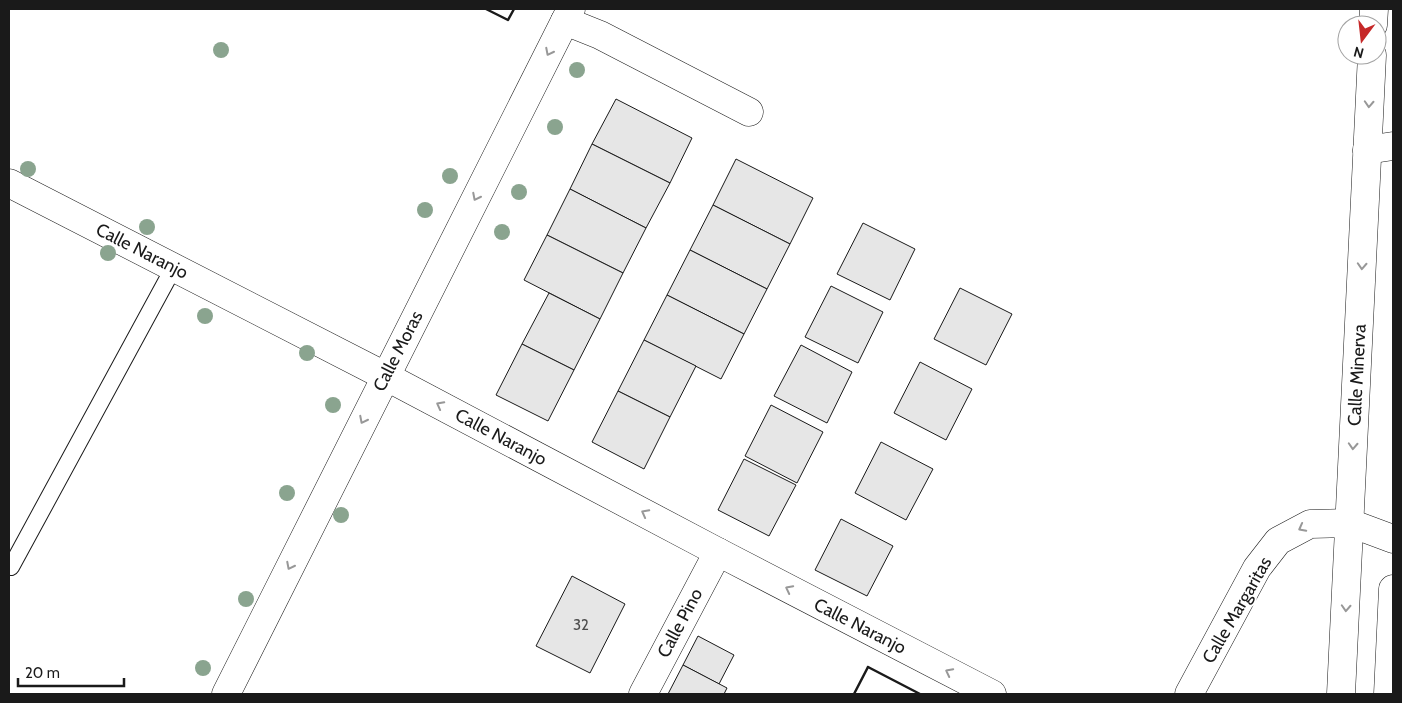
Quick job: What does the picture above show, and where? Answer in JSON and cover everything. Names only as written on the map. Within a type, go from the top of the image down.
[{"type":"street","points":[[568,15],[600,35],[749,112]]},
{"type":"street","name":"Calle Moras","points":[[226,694],[568,15]]},
{"type":"street","name":"Calle Minerva","points":[[1342,694],[1350,523],[1380,148],[1373,65]]},
{"type":"street","name":"Calle Naranjo","points":[[9,183],[385,376],[992,694]]},
{"type":"street","points":[[1350,523],[1393,540]]},
{"type":"street","name":"Calle Margaritas","points":[[1190,694],[1257,568],[1278,541],[1310,524],[1350,523]]},
{"type":"street","name":"Calle Pino","points":[[643,694],[718,552]]},
{"type":"street","points":[[1388,694],[1393,589]]},
{"type":"lane","points":[[11,567],[174,268]]},
{"type":"building","points":[[616,99],[692,138],[670,183],[592,144]]},
{"type":"building","points":[[592,144],[670,183],[646,228],[570,189]]},
{"type":"building","points":[[736,159],[813,198],[790,244],[713,205]]},
{"type":"building","points":[[570,189],[646,228],[623,273],[547,235]]},
{"type":"building","points":[[713,205],[790,244],[767,289],[690,250]]},
{"type":"building","points":[[863,223],[915,249],[890,300],[837,274]]},
{"type":"building","points":[[547,235],[623,273],[600,319],[524,280]]},
{"type":"building","points":[[690,250],[767,289],[744,334],[667,295]]},
{"type":"building","points":[[831,286],[883,312],[858,363],[805,337]]},
{"type":"building","points":[[960,288],[1012,314],[986,365],[934,339]]},
{"type":"building","points":[[549,293],[600,319],[574,370],[522,344]]},
{"type":"building","points":[[667,295],[744,334],[721,379],[644,340]]},
{"type":"building","points":[[644,340],[696,366],[670,417],[618,391]]},
{"type":"building","points":[[522,344],[574,370],[548,421],[496,395]]},
{"type":"building","points":[[801,345],[852,372],[827,423],[774,396]]},
{"type":"building","points":[[920,362],[972,389],[946,440],[894,413]]},
{"type":"building","points":[[618,391],[670,417],[644,469],[592,442]]},
{"type":"building","points":[[771,405],[823,432],[797,483],[745,456]]},
{"type":"building","points":[[881,442],[933,469],[906,520],[855,493]]},
{"type":"building","points":[[744,459],[796,485],[769,536],[718,510]]},
{"type":"building","points":[[841,519],[893,546],[867,596],[815,570]]},
{"type":"building","points":[[572,576],[625,604],[590,673],[536,646]]},
{"type":"building","points":[[698,636],[734,655],[719,684],[683,665]]},
{"type":"building","points":[[683,665],[727,688],[724,694],[668,694]]},
{"type":"wall","points":[[486,9],[508,20],[514,9]]},
{"type":"wall","points":[[868,667],[920,694]]},
{"type":"wall","points":[[854,694],[868,667]]}]
